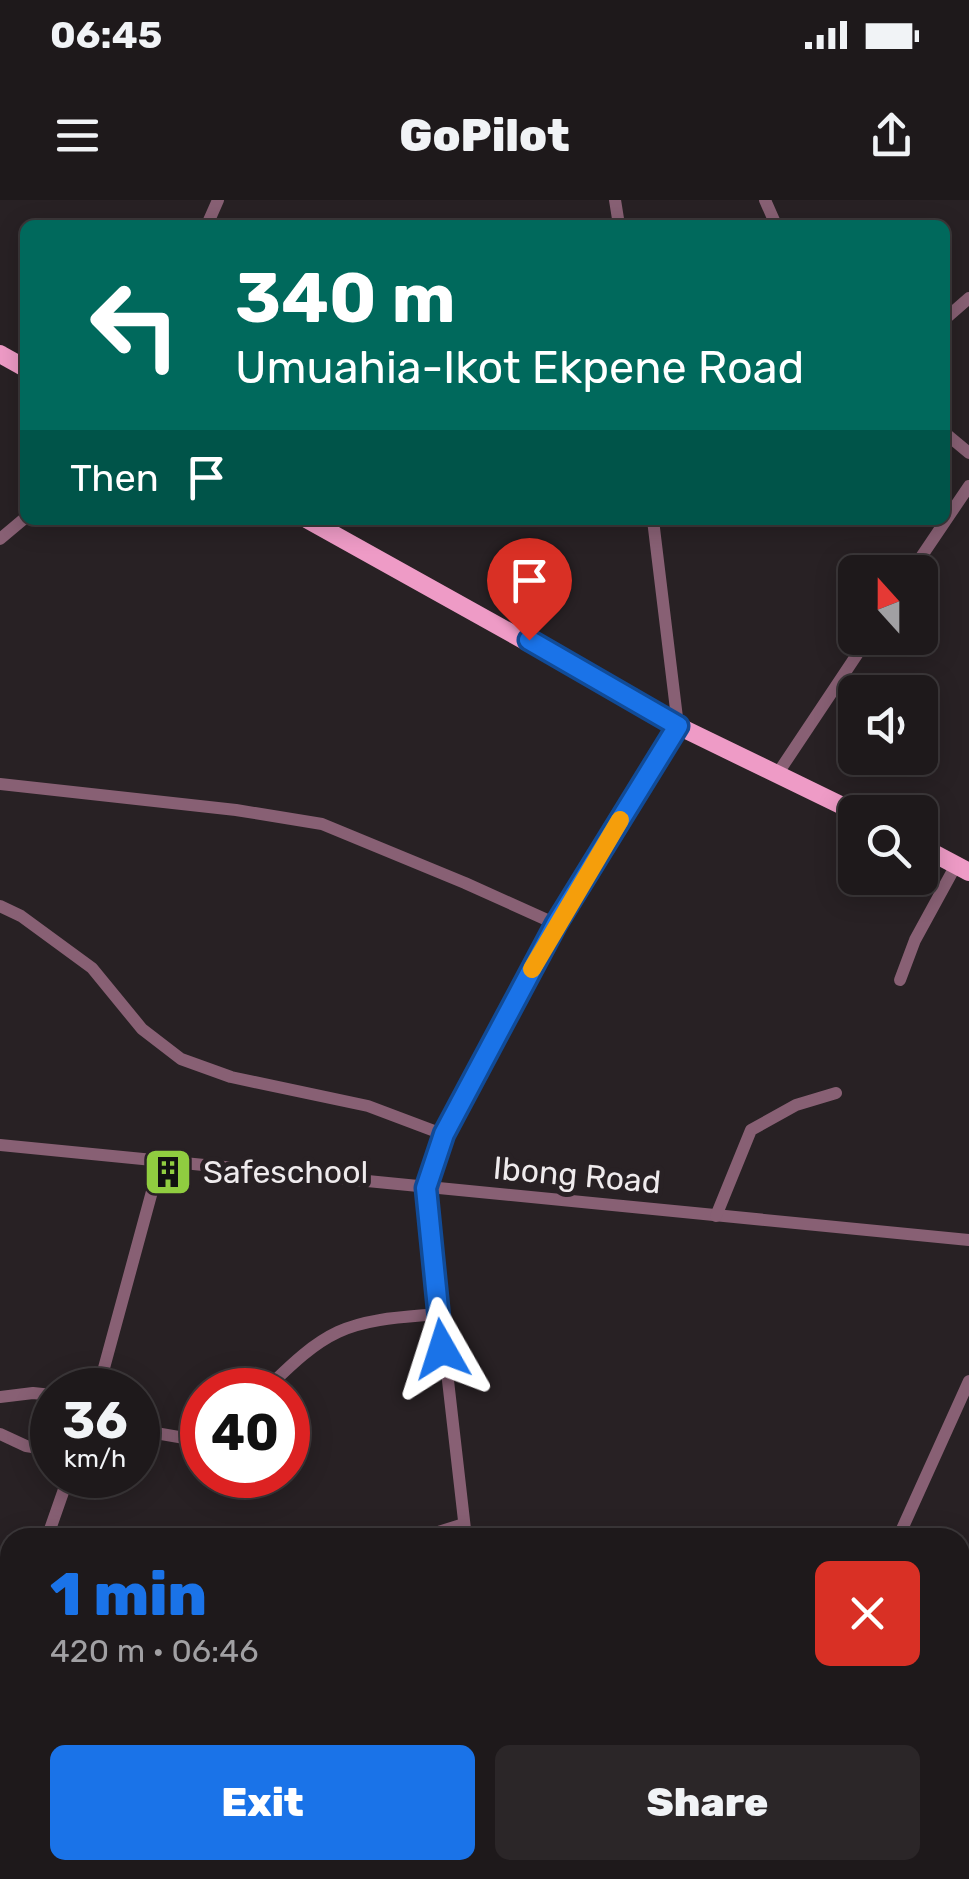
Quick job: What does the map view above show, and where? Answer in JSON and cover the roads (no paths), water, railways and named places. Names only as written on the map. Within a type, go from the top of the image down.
[{"type":"main road","points":[[317,525],[678,726],[838,803]]},
{"type":"main road","points":[[938,855],[962,868]]},
{"type":"street","points":[[950,315],[969,298]]},
{"type":"street","points":[[950,514],[969,486]]},
{"type":"street","points":[[0,538],[20,522]]},
{"type":"street","points":[[466,1528],[426,1188],[444,1134],[556,924],[678,726],[654,525]]},
{"type":"street","points":[[922,555],[943,525]]},
{"type":"street","points":[[778,773],[857,655]]},
{"type":"street","points":[[0,784],[236,810],[322,824],[466,882],[556,924]]},
{"type":"street","points":[[900,980],[916,940],[962,868]]},
{"type":"street","points":[[0,906],[92,968],[142,1028],[181,1059],[231,1077],[368,1106],[444,1134]]},
{"type":"street","points":[[716,1216],[751,1130],[796,1104],[836,1093]]},
{"type":"street","name":"Ibong Road","points":[[0,1145],[969,1240]]},
{"type":"street","points":[[104,1368],[160,1162]]},
{"type":"street","points":[[290,1368],[340,1331],[390,1318],[438,1314]]},
{"type":"street","points":[[903,1528],[969,1382]]},
{"type":"street","points":[[0,1397],[30,1392]]},
{"type":"street","points":[[0,1434],[30,1447]]},
{"type":"street","points":[[51,1528],[61,1498]]},
{"type":"place","name":"Safeschool","points":[[168,1172]]}]
